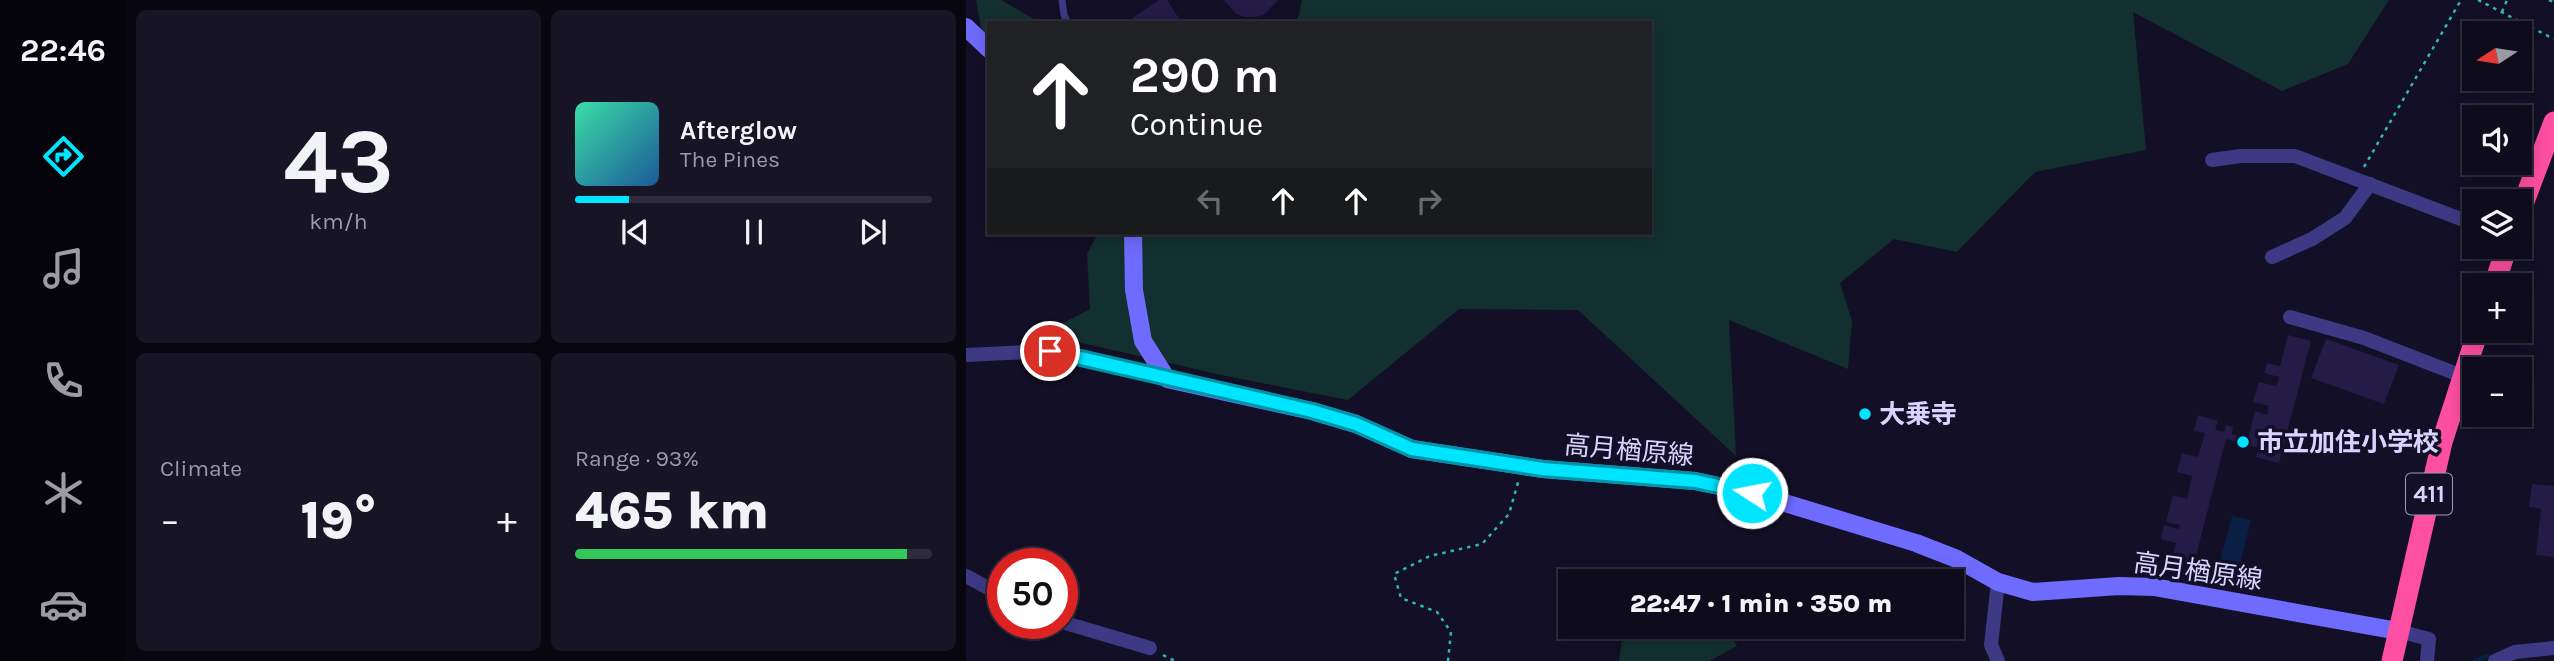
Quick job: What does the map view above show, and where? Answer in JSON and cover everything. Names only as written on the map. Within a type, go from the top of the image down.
[{"type":"highway","points":[[2529,189],[2554,122]]},
{"type":"highway","name":"411","points":[[2392,661],[2442,442],[2462,376]]},
{"type":"main road","points":[[966,27],[987,47]]},
{"type":"main road","points":[[1133,235],[1134,290],[1143,341],[1167,379]]},
{"type":"main road","name":"高月楢原線","points":[[1167,379],[1312,411],[1356,424],[1412,449],[1523,466],[1695,481],[1752,493],[1916,543],[1957,559],[1998,582],[2033,592],[2119,586],[2154,587],[2398,631]]},
{"type":"street","points":[[2213,160],[2241,156],[2295,156],[2462,219]]},
{"type":"street","points":[[2272,257],[2312,239],[2344,218],[2363,181]]},
{"type":"street","points":[[2290,317],[2364,338],[2462,376]]},
{"type":"street","points":[[966,355],[1050,351],[1167,379]]},
{"type":"street","points":[[966,576],[987,587]]},
{"type":"street","points":[[1998,582],[1991,645],[1998,661]]},
{"type":"street","points":[[1078,627],[1150,648]]},
{"type":"street","points":[[2398,631],[2430,639],[2427,661]]},
{"type":"street","points":[[2496,661],[2515,652],[2554,648]]},
{"type":"lane","points":[[1062,0],[1067,21]]},
{"type":"path","points":[[2363,181],[2461,0]]},
{"type":"path","points":[[2478,0],[2554,39]]},
{"type":"path","points":[[2502,12],[2507,0]]},
{"type":"path","points":[[2549,0],[2554,2]]},
{"type":"path","points":[[1448,661],[1451,632],[1437,612],[1401,598],[1394,574],[1430,556],[1482,544],[1509,513],[1523,466]]},
{"type":"green space","points":[[976,0],[1001,0],[1038,21],[987,21],[986,55]]},
{"type":"green space","points":[[1302,0],[2389,0],[2348,64],[2282,91],[2133,12],[2146,150],[2035,172],[1957,252],[1894,239],[1840,283],[1852,321],[1848,369],[1729,320],[1736,456],[1578,310],[1459,309],[1348,400],[1226,376],[1034,332],[1046,332],[1090,309],[1087,254],[1097,235],[1652,235],[1652,21],[1295,21]]},
{"type":"green space","points":[[1622,639],[1733,639],[1737,646],[1709,661],[1619,661]]},
{"type":"water","points":[[2232,516],[2251,520],[2239,568],[2219,564]]},
{"type":"building","points":[[1159,0],[1167,0],[1181,21],[1128,21]]},
{"type":"building","points":[[1224,0],[1278,0],[1265,14],[1245,17],[1236,14]]},
{"type":"building","points":[[2288,335],[2311,341],[2279,463],[2256,457],[2259,448],[2226,439],[2193,567],[2171,561],[2176,543],[2161,539],[2164,525],[2179,529],[2180,525],[2166,522],[2173,495],[2187,499],[2192,476],[2177,472],[2182,453],[2198,457],[2205,433],[2194,431],[2198,415],[2218,421],[2215,430],[2224,432],[2226,425],[2233,427],[2232,434],[2248,439],[2255,411],[2267,415],[2269,406],[2253,402],[2259,382],[2276,386],[2279,377],[2264,373],[2267,363],[2280,366]]},
{"type":"building","points":[[2326,339],[2399,365],[2384,404],[2311,378]]},
{"type":"building","points":[[2532,484],[2554,486],[2554,557],[2536,555],[2541,509],[2529,507]]},
{"type":"waterway","points":[[2475,661],[2487,656]]},
{"type":"place","name":"大乗寺","points":[[1865,414]]},
{"type":"place","name":"市立加住小学校","points":[[2243,442]]},
{"type":"route","points":[[1050,351],[1312,411],[1356,424],[1412,449],[1543,469],[1695,481],[1752,493]]}]
